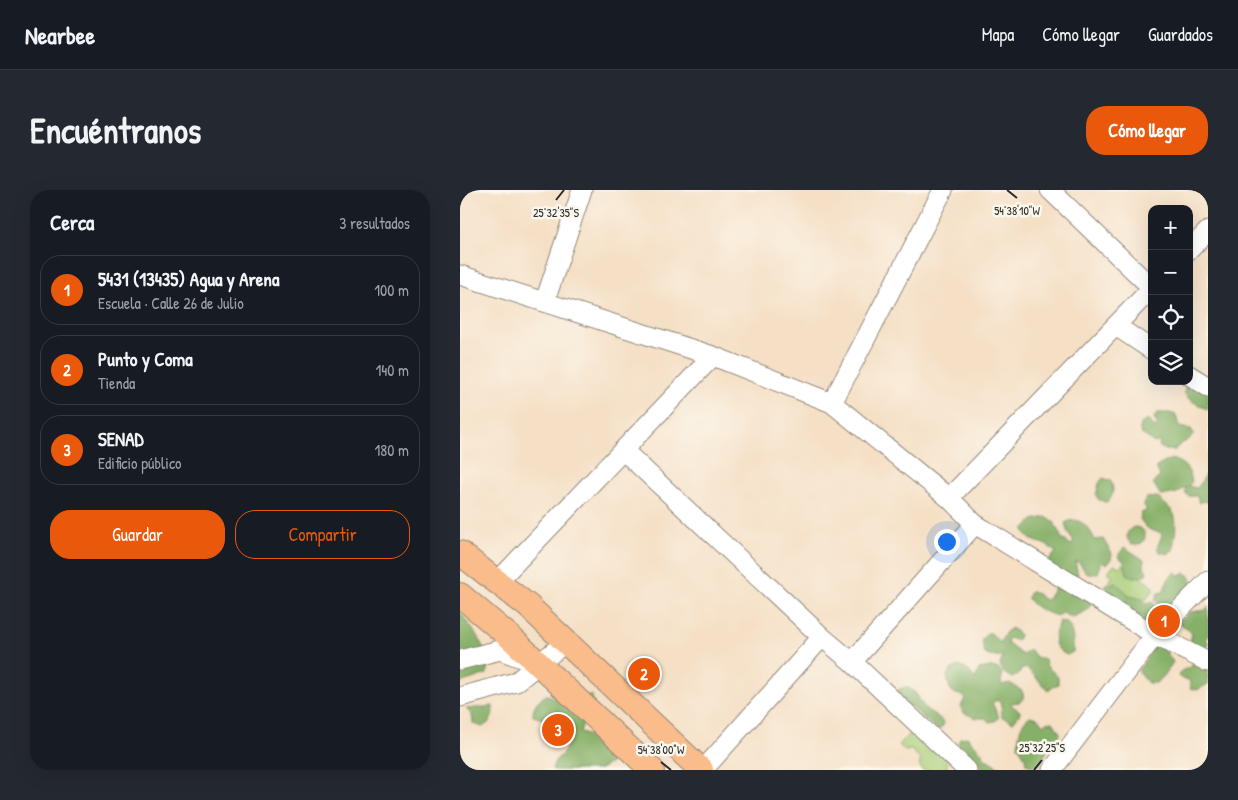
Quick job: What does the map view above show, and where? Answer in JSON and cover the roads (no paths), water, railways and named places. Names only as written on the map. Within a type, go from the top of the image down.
[{"type":"main road","points":[[460,552],[534,612],[702,770]]},
{"type":"main road","points":[[460,595],[511,638],[652,770]]},
{"type":"street","points":[[545,301],[582,190]]},
{"type":"street","points":[[832,403],[944,190]]},
{"type":"street","points":[[1050,190],[1148,284]]},
{"type":"street","points":[[1193,246],[1208,230]]},
{"type":"street","points":[[460,274],[712,356],[832,403],[949,498],[975,524],[1155,635],[1208,662]]},
{"type":"street","points":[[949,498],[1148,292]]},
{"type":"street","points":[[1116,326],[1148,347]]},
{"type":"street","points":[[498,581],[712,356]]},
{"type":"street","points":[[1193,378],[1208,388]]},
{"type":"street","points":[[624,450],[822,637],[852,662],[967,770]]},
{"type":"street","points":[[852,662],[975,524]]},
{"type":"street","points":[[1052,770],[1155,635],[1208,581]]},
{"type":"street","points":[[702,770],[822,637]]},
{"type":"street","points":[[460,697],[516,682],[566,642]]},
{"type":"street","points":[[460,660],[500,650],[539,664]]},
{"type":"place","name":"5431 (13435) Agua y Arena","points":[[1164,621]]},
{"type":"place","name":"Punto y Coma","points":[[644,674]]},
{"type":"place","name":"SENAD","points":[[558,730]]}]
